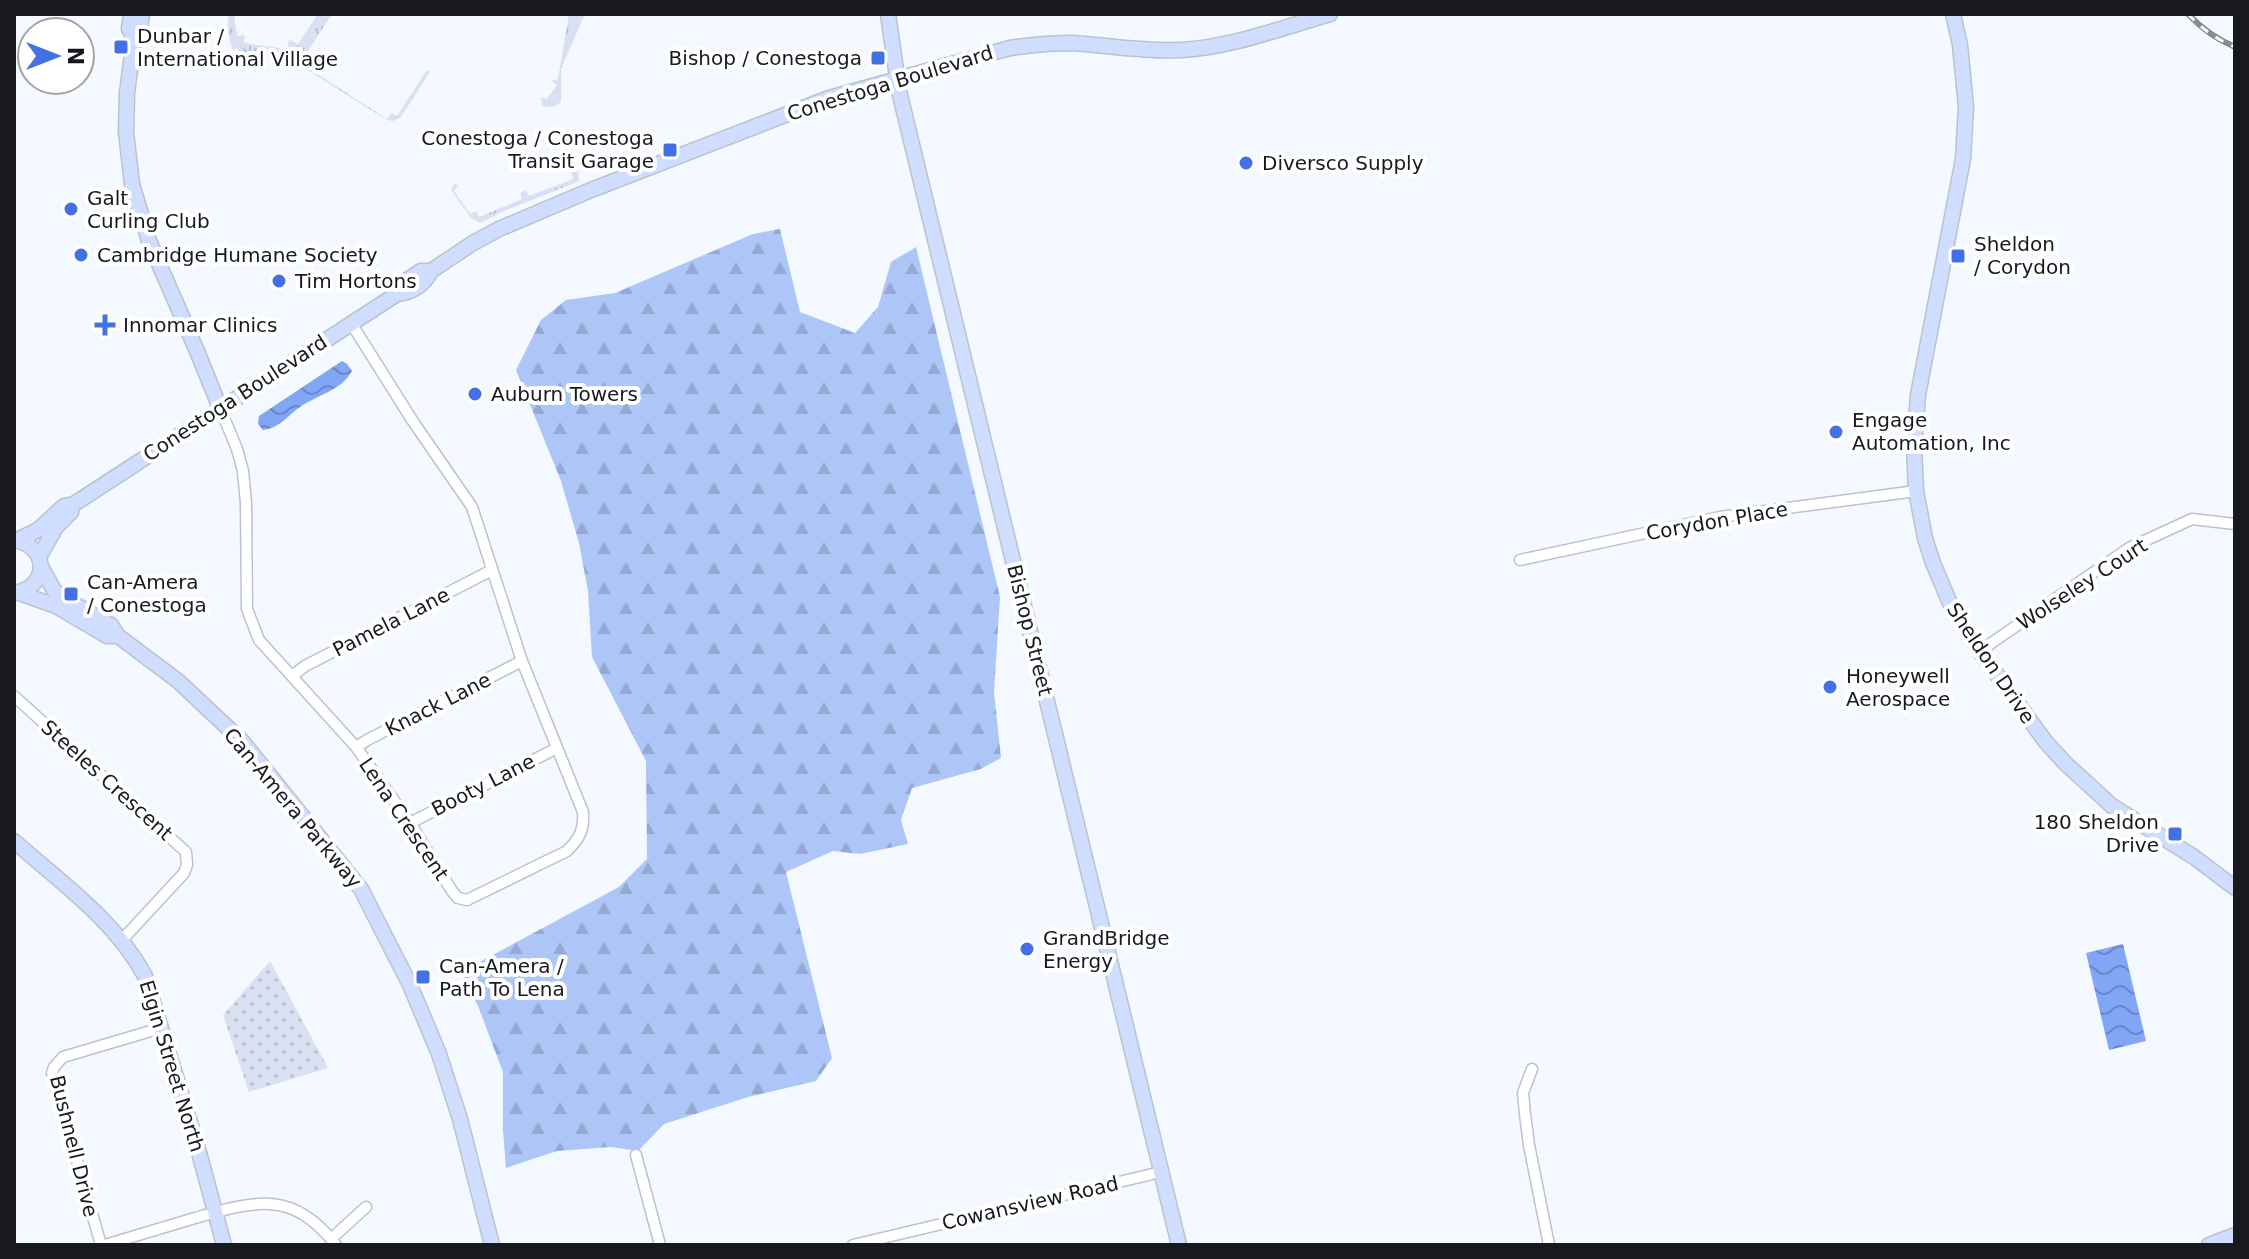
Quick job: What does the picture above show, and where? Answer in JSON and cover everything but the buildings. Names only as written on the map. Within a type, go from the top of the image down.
[{"type":"street","points":[[131,14],[129,29],[134,39]]},
{"type":"street","points":[[142,14],[140,30],[134,39],[127,93],[126,132],[132,184],[149,241],[220,408]]},
{"type":"street","name":"Bishop Street","points":[[888,14],[898,79],[1179,1245]]},
{"type":"street","name":"Conestoga Boulevard","points":[[16,540],[38,530],[64,506],[74,504],[397,294],[401,284],[421,271],[431,271],[499,229],[591,190],[829,98],[991,52],[1039,43],[1183,50],[1230,43],[1330,14]]},
{"type":"street","name":"Sheldon Drive","points":[[1953,14],[1960,45],[1966,107],[1963,159],[1918,395],[1914,447],[1916,491],[1925,538],[1952,608],[2045,741],[2092,790],[2112,806],[2194,857],[2235,888]]},
{"type":"street","name":"Lena Crescent","points":[[220,408],[243,471],[247,609],[259,640],[356,747],[410,823],[452,891],[462,900],[567,851],[580,838],[583,812],[522,661],[472,507],[351,323]]},
{"type":"street","name":"Corydon Place","points":[[1520,560],[1720,517],[1916,491]]},
{"type":"street","name":"Conestoga Boulevard","points":[[16,593],[34,584],[56,527],[71,512],[74,504]]},
{"type":"street","name":"Wolseley Court","points":[[1982,654],[1992,643],[2129,548],[2192,519],[2235,524]]},
{"type":"street","name":"Can-Amera Parkway","points":[[16,540],[27,543],[54,590],[111,625],[118,636],[178,681],[242,741],[361,889],[410,985],[439,1054],[460,1119],[492,1245]]},
{"type":"street","name":"Pamela Lane","points":[[292,676],[305,666],[492,570]]},
{"type":"street","name":"Can-Amera Parkway","points":[[16,593],[56,606],[107,636],[118,636]]},
{"type":"street","name":"Knack Lane","points":[[356,747],[522,661]]},
{"type":"street","name":"Steeles Crescent","points":[[14,696],[186,852],[184,873],[122,940]]},
{"type":"street","name":"Booty Lane","points":[[410,823],[557,748]]},
{"type":"street","name":"Elgin Street North","points":[[14,841],[111,927],[145,976],[224,1245]]},
{"type":"street","name":"Bushnell Drive","points":[[103,1245],[52,1073],[63,1057],[161,1028]]},
{"type":"street","points":[[1532,1069],[1523,1093],[1525,1114],[1549,1245]]},
{"type":"street","points":[[636,1155],[660,1245]]},
{"type":"street","name":"Cowansview Road","points":[[853,1245],[878,1242],[1161,1172]]},
{"type":"street","points":[[103,1245],[253,1203],[276,1204],[297,1211],[313,1221],[333,1242],[366,1207]]},
{"type":"street","points":[[2209,1245],[2235,1235]]},
{"type":"green space","points":[[229,14],[234,14],[237,36],[245,35],[244,43],[287,49],[289,40],[298,44],[318,14],[332,14],[304,57],[311,62],[308,68],[387,119],[391,113],[397,116],[427,70],[430,72],[401,117],[387,120],[290,59],[270,54],[248,59],[248,54],[239,53],[236,47],[236,56],[233,50],[230,38]]},
{"type":"green space","points":[[569,14],[585,14],[561,69],[561,101],[547,107],[542,105],[541,97],[547,99],[557,85],[551,81],[558,79]]},
{"type":"green space","points":[[578,171],[579,181],[480,223],[471,218],[451,190],[454,184],[459,185],[454,191],[470,214],[476,211],[479,217],[522,199],[520,193],[526,190],[529,196],[573,179],[571,172]]},
{"type":"green space","points":[[780,229],[800,312],[855,333],[878,307],[891,262],[916,247],[1000,597],[994,692],[1001,758],[981,769],[912,788],[901,820],[908,844],[860,854],[833,851],[786,872],[832,1058],[816,1081],[748,1097],[664,1124],[638,1151],[611,1147],[557,1151],[506,1168],[503,1072],[478,1006],[461,972],[619,887],[647,859],[646,761],[592,657],[588,591],[579,543],[561,481],[516,370],[541,320],[566,300],[615,293],[753,234]]},
{"type":"green space","points":[[270,961],[328,1068],[249,1092],[223,1015]]},
{"type":"water","points":[[342,361],[352,371],[342,383],[300,407],[274,427],[263,430],[258,424],[259,416]]},
{"type":"water","points":[[2123,944],[2146,1041],[2109,1050],[2086,953]]},
{"type":"railway","points":[[2188,14],[2210,33],[2235,47]]},
{"type":"place","name":"Dunbar / International Village","points":[[121,47]]},
{"type":"place","name":"Bishop / Conestoga","points":[[878,58]]},
{"type":"place","name":"Conestoga / Conestoga Transit Garage","points":[[670,150]]},
{"type":"place","name":"Diversco Supply","points":[[1246,163]]},
{"type":"place","name":"Galt Curling Club","points":[[71,209]]},
{"type":"place","name":"Cambridge Humane Society","points":[[81,255]]},
{"type":"place","name":"Sheldon / Corydon","points":[[1958,256]]},
{"type":"place","name":"Tim Hortons","points":[[279,281]]},
{"type":"place","name":"Innomar Clinics","points":[[105,325]]},
{"type":"place","name":"Auburn Towers","points":[[475,394]]},
{"type":"place","name":"Engage Automation, Inc","points":[[1836,432]]},
{"type":"place","name":"Can-Amera / Conestoga","points":[[71,594]]},
{"type":"place","name":"Honeywell Aerospace","points":[[1830,687]]},
{"type":"place","name":"180 Sheldon Drive","points":[[2175,834]]},
{"type":"place","name":"GrandBridge Energy","points":[[1027,949]]},
{"type":"place","name":"Can-Amera / Path To Lena","points":[[423,977]]}]
